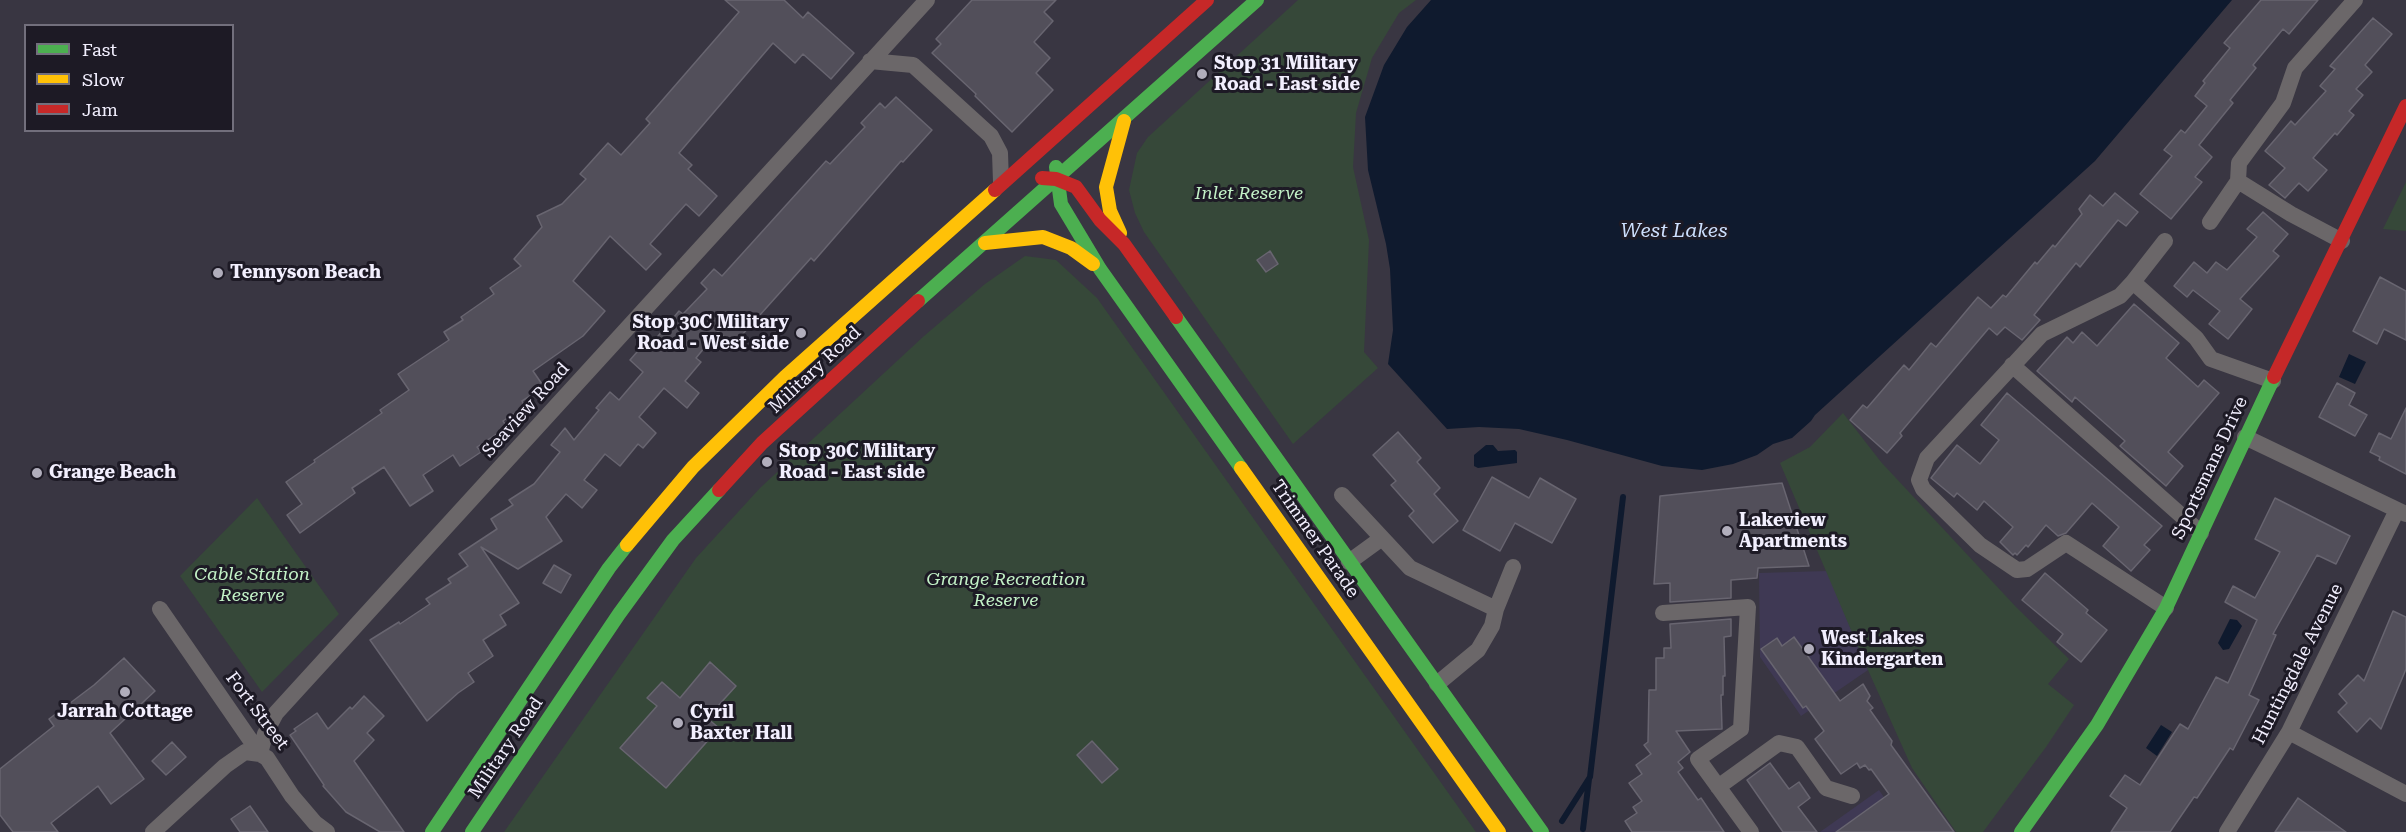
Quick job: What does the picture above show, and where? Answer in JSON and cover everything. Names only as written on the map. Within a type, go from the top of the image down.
[{"type":"main road","name":"Military Road","points":[[432,832],[609,568],[648,518],[693,467],[785,377],[1207,0]]},
{"type":"main road","name":"Military Road","points":[[472,832],[612,624],[673,540],[762,443],[854,358],[1124,121],[1257,0]]},
{"type":"main road","name":"Sportsmans Drive","points":[[2022,832],[2097,724],[2166,608],[2245,437],[2406,106]]},
{"type":"main road","name":"Trimmer Parade","points":[[1124,121],[1106,187],[1110,211],[1124,244]]},
{"type":"main road","name":"Trimmer Parade","points":[[1071,122],[1060,151],[1056,179],[1061,204],[1100,269],[1498,832]]},
{"type":"main road","points":[[977,206],[1011,194],[1026,183],[1038,178],[1056,179]]},
{"type":"main road","name":"Trimmer Parade","points":[[1056,179],[1076,187],[1100,220],[1124,244],[1542,832]]},
{"type":"main road","name":"Trimmer Parade","points":[[985,243],[1043,237],[1071,248],[1100,269]]},
{"type":"street","name":"Seaview Road","points":[[260,754],[265,734],[276,713],[927,0]]},
{"type":"street","points":[[2210,222],[2238,181],[2239,163],[2283,103],[2295,68],[2355,0]]},
{"type":"street","points":[[870,61],[913,65],[991,136],[1000,153],[1002,182]]},
{"type":"street","points":[[2238,181],[2291,214],[2342,241]]},
{"type":"street","points":[[2165,241],[2120,296],[2042,334],[1927,458],[1919,480],[1923,489],[1980,545],[2017,570],[2027,569],[2066,543],[2166,608]]},
{"type":"street","points":[[2133,282],[2196,338],[2211,359],[2273,381]]},
{"type":"street","points":[[2012,365],[2201,533]]},
{"type":"street","points":[[2245,437],[2402,512]]},
{"type":"street","points":[[1342,495],[1410,568],[1496,609]]},
{"type":"street","name":"Huntingdale Avenue","points":[[2226,832],[2289,732],[2402,512]]},
{"type":"street","name":"Trimmer Parade","points":[[1349,562],[1382,538]]},
{"type":"street","points":[[1437,684],[1478,650],[1492,626],[1512,567]]},
{"type":"street","points":[[1663,613],[1748,607],[1741,729],[1698,759],[1751,832]]},
{"type":"street","name":"Fort Street","points":[[160,609],[260,754],[267,758],[292,796],[315,823],[327,832]]},
{"type":"street","points":[[2289,732],[2406,794]]},
{"type":"street","points":[[1718,787],[1779,743],[1797,747],[1826,788],[1852,796]]},
{"type":"street","points":[[153,832],[225,766],[245,752],[260,754]]},
{"type":"shaded area","name":"West Lakes Kindergarten","points":[[1827,571],[1868,670],[1801,716],[1760,657],[1759,573]]},
{"type":"shaded area","points":[[1879,790],[1908,832],[1820,832]]},
{"type":"green space","name":"Inlet Reserve","points":[[1298,0],[1416,0],[1399,13],[1372,58],[1356,113],[1353,167],[1369,240],[1364,352],[1378,368],[1293,444],[1144,232],[1135,213],[1129,190],[1137,153],[1148,137]]},
{"type":"green space","points":[[2406,182],[2406,231],[2383,229]]},
{"type":"green space","name":"Grange Recreation Reserve","points":[[1025,256],[1056,260],[1097,298],[1476,832],[504,832],[696,558],[760,488],[924,336],[985,284]]},
{"type":"green space","points":[[1843,413],[1881,462],[2016,607],[2069,659],[2048,684],[2074,705],[1983,832],[1956,832],[1912,768],[1780,463],[1810,447]]},
{"type":"green space","name":"Cable Station Reserve","points":[[257,498],[339,614],[262,692],[180,576]]},
{"type":"water","name":"West Lakes","points":[[1431,0],[2232,0],[2095,161],[1792,438],[1773,444],[1757,455],[1733,464],[1702,470],[1662,466],[1519,429],[1479,427],[1447,429],[1388,364],[1393,330],[1390,269],[1368,170],[1365,117],[1384,65],[1407,27]]},
{"type":"water","points":[[2349,354],[2366,362],[2355,384],[2339,377]]},
{"type":"water","points":[[1486,445],[1493,445],[1498,451],[1515,450],[1517,463],[1478,468],[1474,466],[1474,455]]},
{"type":"water","points":[[2230,619],[2237,620],[2242,626],[2229,649],[2223,650],[2218,643]]},
{"type":"water","points":[[2161,725],[2172,732],[2157,756],[2146,748]]},
{"type":"building","points":[[725,0],[784,0],[803,18],[808,12],[854,53],[831,79],[803,54],[795,63],[773,43],[679,153],[692,165],[688,169],[717,196],[699,216],[686,204],[650,244],[661,254],[646,270],[610,236],[573,281],[605,311],[583,336],[533,371],[544,387],[522,401],[525,406],[503,421],[507,427],[477,447],[481,452],[460,466],[453,455],[423,475],[433,491],[410,506],[384,467],[352,488],[355,493],[300,533],[287,515],[302,504],[286,482],[382,413],[380,410],[409,390],[398,374],[449,340],[444,332],[463,320],[461,317],[494,294],[490,288],[521,266],[514,259],[542,227],[537,216],[562,204],[586,179],[580,174],[608,143],[621,155],[650,123],[646,119],[739,12]]},
{"type":"building","points":[[972,0],[1056,0],[1044,12],[1053,21],[1034,42],[1050,58],[1036,73],[1053,90],[1012,132],[932,53],[941,44],[936,39]]},
{"type":"building","points":[[2261,0],[2318,0],[2289,34],[2283,29],[2253,65],[2256,68],[2230,100],[2233,103],[2199,145],[2212,157],[2195,177],[2202,182],[2171,219],[2140,194],[2172,156],[2164,150],[2181,130],[2185,133],[2207,106],[2195,96],[2205,83],[2203,81],[2230,48],[2224,43]]},
{"type":"building","points":[[2373,18],[2392,34],[2365,65],[2372,72],[2356,89],[2363,95],[2349,111],[2354,115],[2313,158],[2327,170],[2308,191],[2299,183],[2285,198],[2269,185],[2285,168],[2265,151],[2291,121],[2295,125],[2326,91],[2320,86],[2335,69],[2330,66]]},
{"type":"building","points":[[896,97],[932,130],[903,162],[901,161],[814,261],[811,258],[733,345],[718,331],[696,358],[701,362],[685,381],[699,393],[687,408],[664,388],[639,417],[656,433],[643,448],[638,444],[620,466],[605,454],[584,480],[597,490],[582,508],[566,494],[546,517],[562,541],[518,569],[481,547],[519,603],[500,615],[506,625],[483,640],[493,656],[468,673],[474,682],[427,721],[370,640],[430,604],[426,599],[451,583],[448,579],[468,566],[459,554],[497,529],[491,519],[513,505],[509,500],[534,484],[560,452],[551,445],[565,428],[574,440],[599,410],[596,408],[610,392],[619,400],[643,372],[630,360],[644,344],[648,348],[679,311],[683,314],[707,289],[701,283],[714,269],[722,276],[826,161],[830,164],[865,127],[861,123],[880,103],[885,108]]},
{"type":"building","points":[[2115,193],[2138,212],[2126,226],[2118,220],[2080,267],[2076,263],[2034,315],[2040,320],[2022,340],[2005,327],[1997,335],[1989,328],[1900,433],[1902,436],[1887,453],[1850,420],[1863,405],[1867,408],[1904,365],[1909,370],[1931,343],[1936,347],[1978,297],[1991,308],[2003,295],[2006,297],[2035,262],[2037,264],[2053,245],[2055,247],[2082,214],[2079,209],[2090,195],[2103,206]]},
{"type":"building","points":[[2263,212],[2288,234],[2273,251],[2279,256],[2240,299],[2252,309],[2228,339],[2209,324],[2220,311],[2193,290],[2187,297],[2174,286],[2194,262],[2207,273],[2216,262],[2227,270],[2257,237],[2247,229]]},
{"type":"building","points":[[1270,251],[1278,264],[1266,272],[1257,260]]},
{"type":"building","points":[[2380,277],[2406,291],[2406,340],[2384,329],[2377,344],[2353,331]]},
{"type":"building","points":[[2134,304],[2179,343],[2166,358],[2198,387],[2204,380],[2219,393],[2168,452],[2183,466],[2166,486],[2120,446],[2125,441],[2075,397],[2072,402],[2037,371],[2067,337],[2073,343],[2082,332],[2097,346]]},
{"type":"building","points":[[2337,383],[2355,393],[2349,405],[2367,415],[2355,436],[2319,417]]},
{"type":"building","points":[[2007,393],[2162,526],[2144,545],[2150,550],[2131,571],[2103,546],[2119,527],[2092,503],[2066,533],[2058,536],[2046,525],[2028,547],[2026,545],[2017,555],[2015,553],[2013,555],[2000,542],[2013,527],[1984,501],[1977,510],[1957,493],[1954,497],[1931,478],[1957,445],[1980,464],[1999,440],[1981,425]]},
{"type":"building","points":[[2406,408],[2406,474],[2379,460],[2380,457],[2370,452],[2379,433],[2391,439]]},
{"type":"building","points":[[1398,432],[1421,458],[1417,462],[1440,488],[1434,494],[1458,521],[1433,543],[1409,516],[1414,511],[1391,485],[1396,481],[1373,455]]},
{"type":"building","points":[[1492,477],[1529,498],[1540,478],[1576,499],[1552,543],[1515,523],[1500,551],[1463,530]]},
{"type":"building","name":"Lakeview Apartments","points":[[1782,483],[1809,566],[1758,568],[1757,578],[1731,580],[1731,598],[1670,602],[1670,583],[1654,584],[1660,496]]},
{"type":"building","points":[[2275,498],[2350,536],[2336,564],[2317,555],[2273,634],[2276,635],[2249,695],[2259,700],[2233,750],[2230,748],[2197,798],[2194,797],[2170,832],[2111,832],[2127,808],[2110,796],[2125,775],[2140,785],[2180,724],[2188,729],[2216,677],[2228,683],[2257,620],[2225,602],[2233,586],[2255,598],[2280,552],[2255,539]]},
{"type":"building","points":[[554,565],[571,575],[561,593],[543,583]]},
{"type":"building","points":[[2045,573],[2088,610],[2086,613],[2107,630],[2081,662],[2057,642],[2063,634],[2022,600]]},
{"type":"building","points":[[2393,611],[2406,617],[2406,669],[2381,729],[2370,718],[2357,732],[2338,712],[2347,703],[2339,694],[2358,675],[2364,681]]},
{"type":"building","points":[[1731,619],[1731,636],[1724,637],[1725,676],[1723,676],[1723,695],[1721,695],[1722,729],[1676,731],[1690,752],[1678,762],[1683,768],[1678,772],[1698,800],[1701,798],[1724,832],[1632,832],[1625,821],[1637,813],[1633,807],[1642,801],[1629,783],[1642,774],[1636,765],[1651,754],[1644,745],[1648,742],[1649,690],[1656,690],[1656,658],[1664,658],[1664,648],[1671,648],[1670,624]]},
{"type":"building","points":[[1794,637],[1840,701],[1863,684],[1870,696],[1867,701],[1873,708],[1870,710],[1892,741],[1891,745],[1954,832],[1836,832],[1889,794],[1871,769],[1869,770],[1865,765],[1860,768],[1857,763],[1841,774],[1815,739],[1824,731],[1806,706],[1803,708],[1761,649],[1777,638],[1782,646]]},
{"type":"building","points":[[124,658],[155,691],[110,733],[144,779],[111,804],[98,786],[51,823],[58,832],[13,832],[0,815],[0,769],[54,726],[49,719],[94,685]]},
{"type":"building","name":"Cyril Baxter Hall","points":[[710,662],[736,686],[707,718],[719,728],[666,788],[620,748],[657,706],[647,698],[662,682],[680,698]]},
{"type":"building","points":[[364,696],[384,716],[367,733],[374,740],[354,761],[404,832],[380,832],[346,812],[323,786],[290,735],[296,731],[294,729],[317,713],[328,729]]},
{"type":"building","points":[[1092,741],[1118,769],[1102,783],[1077,755]]},
{"type":"building","points":[[172,742],[186,757],[166,775],[152,761]]},
{"type":"building","points":[[1770,763],[1789,789],[1799,782],[1810,798],[1798,807],[1817,832],[1783,832],[1747,780]]},
{"type":"building","points":[[2298,798],[2346,832],[2275,832]]},
{"type":"building","points":[[250,806],[268,832],[240,832],[231,819]]},
{"type":"waterway","points":[[1562,821],[1590,777],[1623,497]]},
{"type":"waterway","points":[[1583,829],[1589,779]]},
{"type":"traffic: fast","points":[[918,301],[1257,0]]},
{"type":"traffic: fast","points":[[1056,167],[1061,204],[1100,269],[1241,468]]},
{"type":"traffic: fast","points":[[1176,317],[1542,832]]},
{"type":"traffic: fast","points":[[2021,832],[2097,725],[2166,608],[2274,377]]},
{"type":"traffic: fast","points":[[472,832],[619,614],[673,540],[719,490]]},
{"type":"traffic: fast","points":[[432,832],[609,568],[627,545]]},
{"type":"traffic: slow","points":[[1120,233],[1110,211],[1106,187],[1124,121]]},
{"type":"traffic: slow","points":[[627,545],[693,467],[785,377],[995,190]]},
{"type":"traffic: slow","points":[[985,243],[1043,237],[1071,248],[1093,264]]},
{"type":"traffic: slow","points":[[1241,468],[1499,832]]},
{"type":"traffic: jam","points":[[995,190],[1207,0]]},
{"type":"traffic: jam","points":[[2274,377],[2406,106]]},
{"type":"traffic: jam","points":[[1042,178],[1056,179],[1076,187],[1100,220],[1124,244],[1176,317]]},
{"type":"traffic: jam","points":[[719,490],[762,443],[918,301]]},
{"type":"place","name":"Stop 31 Military Road - East side","points":[[1202,74]]},
{"type":"place","name":"Tennyson Beach","points":[[218,273]]},
{"type":"place","name":"Stop 30C Military Road - West side","points":[[801,333]]},
{"type":"place","name":"Stop 30C Military Road - East side","points":[[767,462]]},
{"type":"place","name":"Grange Beach","points":[[37,473]]},
{"type":"place","name":"Lakeview Apartments","points":[[1727,531]]},
{"type":"place","name":"West Lakes Kindergarten","points":[[1809,649]]},
{"type":"place","name":"Jarrah Cottage","points":[[125,692]]},
{"type":"place","name":"Cyril Baxter Hall","points":[[678,723]]}]
